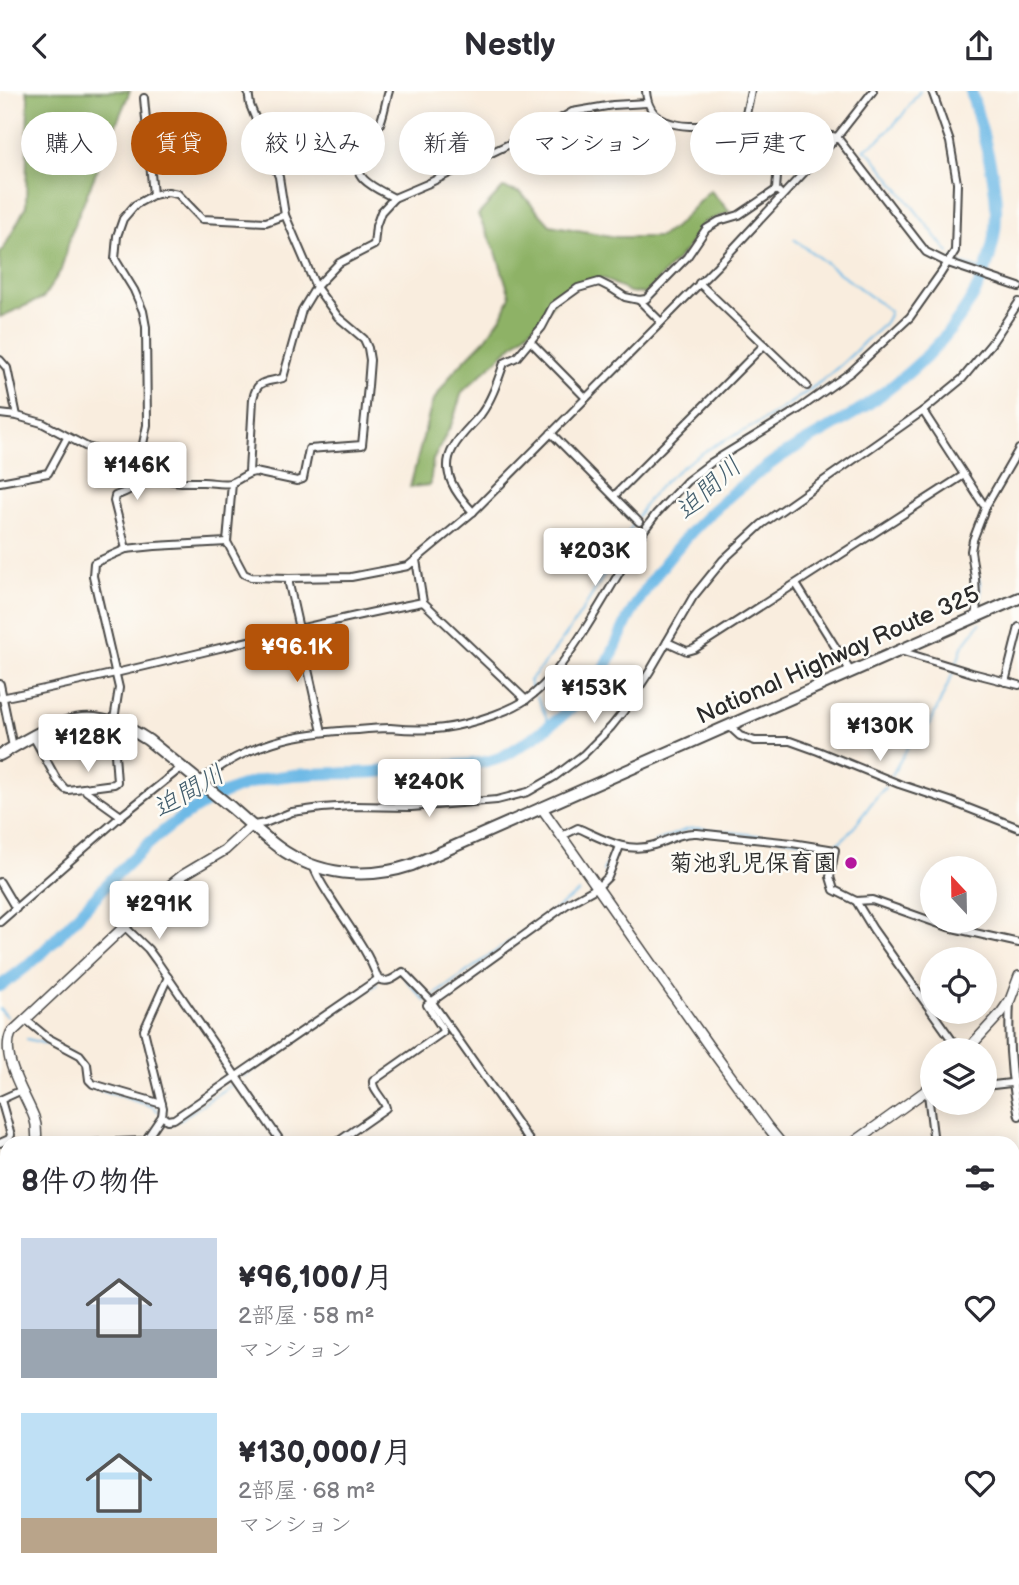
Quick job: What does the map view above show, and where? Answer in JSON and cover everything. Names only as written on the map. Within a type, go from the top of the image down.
[{"type":"highway","name":"National Highway Route 325","points":[[0,755],[55,725],[72,720],[114,722],[148,740],[280,848],[328,870],[354,874],[378,873],[401,868],[1019,598]]},
{"type":"street","points":[[0,414],[41,423],[87,447],[124,457],[140,458],[149,468],[174,483],[232,483],[249,472],[298,481],[303,479],[309,449],[362,445],[369,386],[368,348],[364,339],[338,317],[316,287],[285,215],[279,177],[250,105],[248,91]]},
{"type":"street","points":[[389,91],[380,123],[358,156],[357,168],[360,176],[369,184],[394,198]]},
{"type":"street","points":[[646,91],[647,103],[653,113],[663,120],[690,127]]},
{"type":"street","points":[[746,112],[751,91]]},
{"type":"street","points":[[232,483],[227,542],[244,574],[251,577],[351,577],[408,566],[473,512],[717,266],[837,137],[873,91]]},
{"type":"street","points":[[201,783],[230,759],[262,745],[322,733],[380,729],[446,729],[506,710],[526,700],[541,687],[566,658],[656,514],[677,491],[712,462],[799,409],[851,372],[910,317],[948,263],[955,251],[957,183],[950,142],[932,91]]},
{"type":"street","points":[[144,98],[153,195]]},
{"type":"street","points":[[249,472],[255,389],[258,384],[283,378],[302,310],[316,287],[339,263],[373,245],[381,212],[394,198],[572,112],[647,103]]},
{"type":"street","points":[[834,136],[926,252],[948,263],[1019,287]]},
{"type":"street","points":[[777,175],[776,190],[782,196]]},
{"type":"street","points":[[473,512],[460,498],[449,479],[451,451],[482,412],[504,363],[517,357],[542,327],[553,306],[578,288],[599,282],[625,297],[646,299],[687,257],[706,229],[719,221],[739,215],[776,190]]},
{"type":"street","points":[[140,458],[147,425],[146,327],[134,290],[115,259],[115,247],[123,219],[135,205],[153,195],[168,192],[178,194],[202,219],[266,222],[285,215]]},
{"type":"street","points":[[699,283],[807,386]]},
{"type":"street","points":[[639,300],[661,322]]},
{"type":"street","points":[[37,1136],[36,1125],[22,1090],[5,1062],[11,1033],[169,886],[225,850],[252,825],[265,823],[292,812],[352,806],[411,807],[508,798],[528,792],[569,766],[611,727],[635,695],[701,585],[723,560],[744,539],[782,509],[923,411],[968,373],[1019,302]]},
{"type":"street","points":[[530,341],[586,398]]},
{"type":"street","points":[[614,496],[764,345]]},
{"type":"street","points":[[0,360],[7,368],[17,416]]},
{"type":"street","points":[[923,411],[986,506]]},
{"type":"street","points":[[551,433],[639,522]]},
{"type":"street","points":[[0,482],[48,473],[67,438]]},
{"type":"street","points":[[976,617],[971,551],[976,529],[1019,449]]},
{"type":"street","points":[[124,457],[131,488],[128,492],[115,496],[114,501],[126,549]]},
{"type":"street","points":[[667,642],[689,651],[964,475]]},
{"type":"street","points":[[33,736],[61,786],[68,790],[117,782],[113,726],[119,688],[93,576],[94,563],[126,549],[227,542]]},
{"type":"street","points":[[416,560],[423,602],[526,700]]},
{"type":"street","points":[[289,578],[322,733]]},
{"type":"street","points":[[796,584],[851,672]]},
{"type":"street","points":[[1,698],[116,674],[423,602]]},
{"type":"street","points":[[1005,682],[1019,627]]},
{"type":"street","points":[[900,651],[1019,685]]},
{"type":"street","points":[[0,684],[13,747]]},
{"type":"street","points":[[729,726],[740,736],[755,741],[790,741],[1019,828]]},
{"type":"street","points":[[0,922],[121,816],[182,767]]},
{"type":"street","points":[[86,788],[86,791],[121,816]]},
{"type":"street","points":[[541,807],[775,1136]]},
{"type":"street","points":[[562,837],[578,828],[620,846],[647,847],[692,832],[835,850],[831,871],[831,886],[834,890],[856,901],[872,900],[948,927],[1019,943]]},
{"type":"street","points":[[346,1136],[386,1108],[373,1087],[373,1081],[443,1032],[427,1005],[569,903],[598,887],[608,877],[620,846]]},
{"type":"street","points":[[313,865],[317,877],[374,968],[377,979]]},
{"type":"street","points":[[0,882],[16,909]]},
{"type":"street","points":[[856,901],[950,1038]]},
{"type":"street","points":[[125,927],[148,949],[277,1136]]},
{"type":"street","points":[[377,979],[388,981],[403,972],[431,1001],[526,1136]]},
{"type":"street","points":[[149,1136],[162,1116],[162,1104],[144,1030],[168,977]]},
{"type":"street","points":[[1019,977],[1008,1038],[1019,1116]]},
{"type":"street","points":[[162,1116],[171,1121],[377,979]]},
{"type":"street","points":[[978,1038],[1013,1003]]},
{"type":"street","points":[[25,1019],[48,1038],[80,1055],[87,1064],[89,1080],[93,1084],[162,1104]]},
{"type":"street","points":[[1,1034],[11,1033]]},
{"type":"street","points":[[997,1085],[1016,1083]]},
{"type":"street","points":[[10,1136],[0,1100],[22,1090]]},
{"type":"street","points":[[864,1136],[920,1098]]},
{"type":"street","points":[[931,1115],[933,1136]]},
{"type":"green space","points":[[26,91],[130,91],[117,122],[117,112],[28,112]]},
{"type":"green space","points":[[27,175],[95,175],[72,230],[61,270],[43,298],[0,317],[0,252],[26,206]]},
{"type":"green space","points":[[503,188],[521,193],[550,225],[616,237],[659,237],[675,227],[710,190],[730,212],[703,223],[685,251],[645,294],[629,292],[603,278],[571,286],[556,299],[539,321],[462,392],[452,423],[433,460],[430,485],[410,487],[432,403],[453,372],[486,338],[503,314],[510,296],[496,252],[478,215]]},
{"type":"waterway","points":[[920,91],[901,117],[879,140],[864,149],[872,155],[949,253]]},
{"type":"waterway","name":"迫間川","points":[[0,986],[41,954],[114,877],[162,832],[217,797],[261,780],[288,776],[379,772],[486,762],[502,757],[546,729],[569,710],[599,678],[642,595],[693,530],[766,467],[853,414],[906,375],[952,327],[971,300],[985,271],[994,239],[996,206],[990,163],[971,91]]},
{"type":"waterway","points":[[638,516],[660,486],[679,469],[802,395],[841,365],[886,321],[890,311],[794,239]]},
{"type":"waterway","points":[[952,258],[955,262],[984,270]]},
{"type":"waterway","points":[[534,692],[529,681],[560,644],[635,521]]},
{"type":"waterway","points":[[977,572],[981,608]]},
{"type":"waterway","points":[[957,663],[962,647],[980,623]]},
{"type":"waterway","points":[[892,775],[910,743],[930,724],[953,673]]},
{"type":"waterway","points":[[537,697],[549,726]]},
{"type":"waterway","points":[[654,842],[698,828],[835,845],[849,833],[885,788]]},
{"type":"waterway","points":[[603,871],[615,848]]},
{"type":"waterway","points":[[433,996],[579,892]]},
{"type":"waterway","points":[[386,978],[399,972]]},
{"type":"waterway","points":[[405,978],[425,1001]]},
{"type":"waterway","points":[[244,1076],[377,984]]},
{"type":"waterway","points":[[0,1009],[7,1017]]},
{"type":"waterway","points":[[444,1026],[448,1032],[444,1035]]},
{"type":"waterway","points":[[27,1039],[72,1054]]},
{"type":"waterway","points":[[86,1081],[92,1087],[152,1106],[158,1111]]},
{"type":"waterway","points":[[178,1121],[235,1082]]},
{"type":"waterway","points":[[385,1099],[391,1108],[389,1109]]},
{"type":"place","name":"菊池乳児保育園","points":[[851,863]]}]
